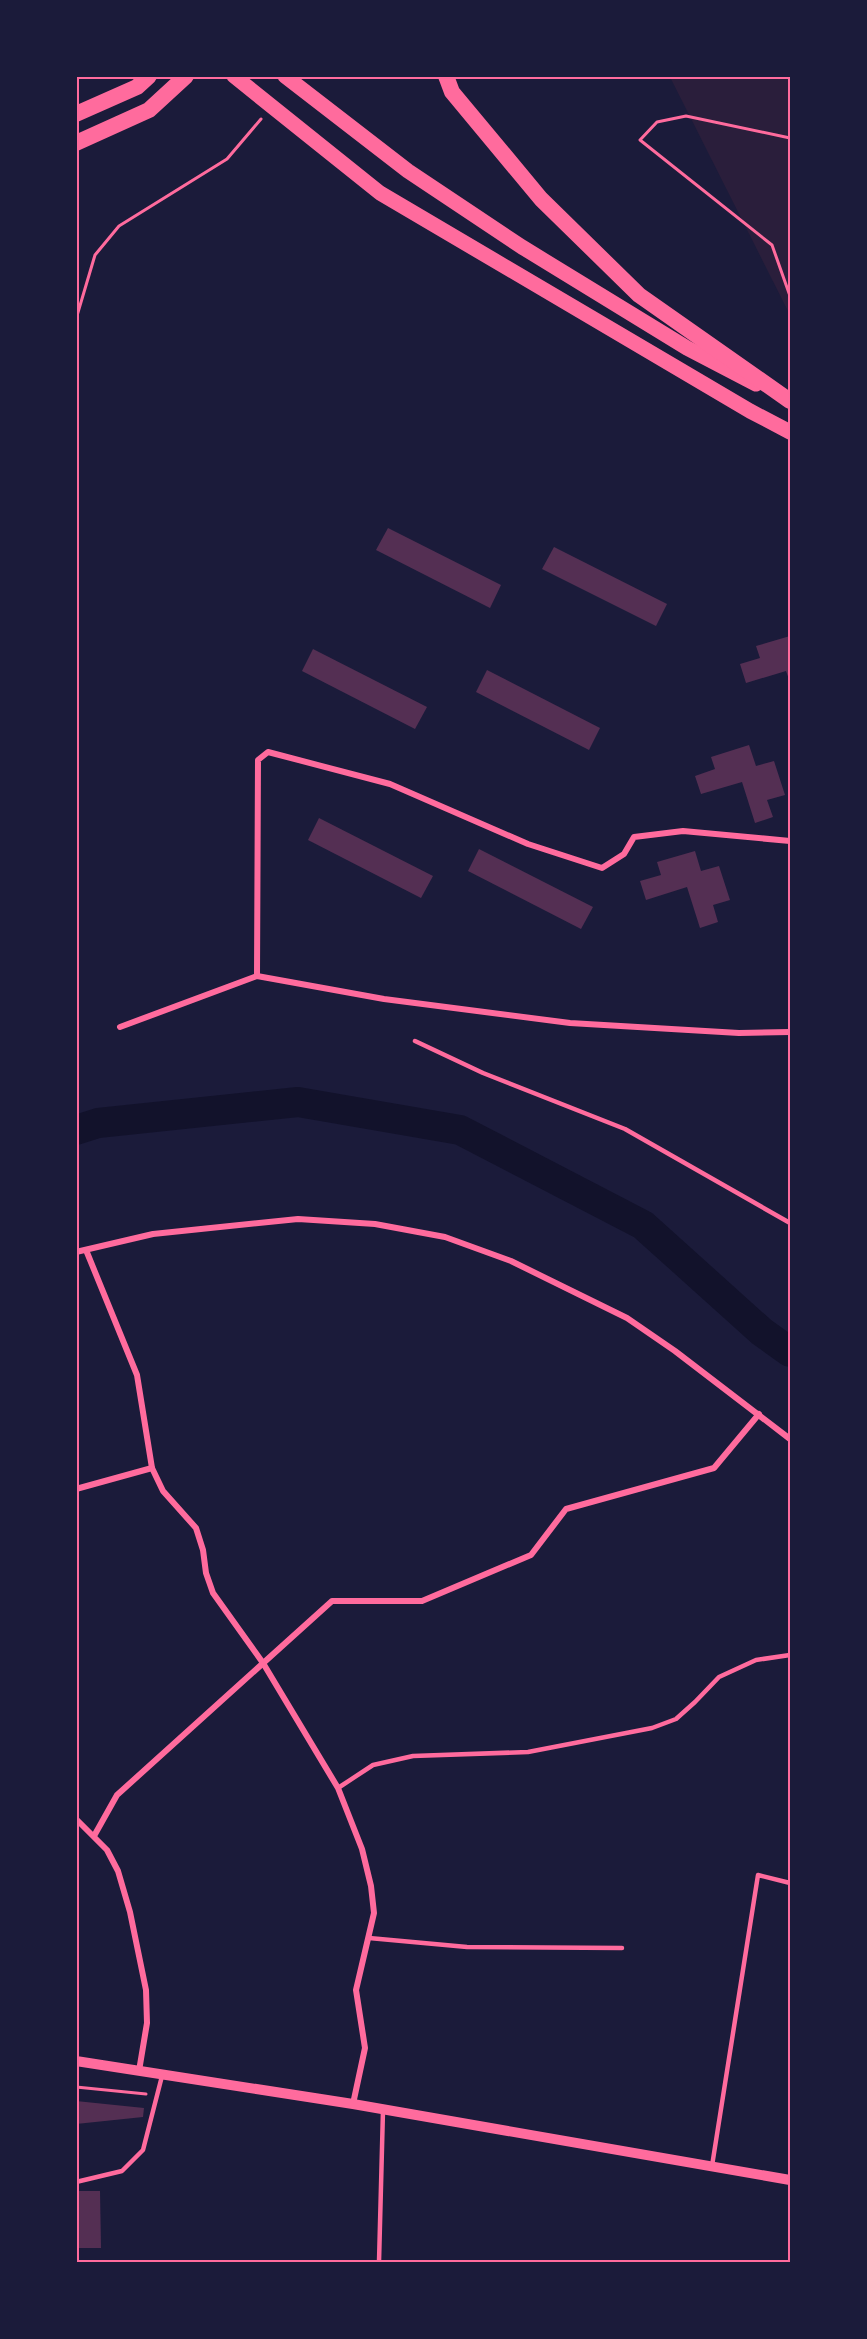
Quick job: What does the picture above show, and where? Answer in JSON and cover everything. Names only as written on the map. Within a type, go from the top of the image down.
[{"type":"highway","points":[[76,143],[149,110],[186,76]]},
{"type":"highway","points":[[234,76],[381,193],[750,411],[790,432]]},
{"type":"highway","points":[[285,76],[408,171],[522,247],[687,348],[790,402]]},
{"type":"highway","points":[[446,76],[452,92],[541,199],[639,295],[790,402]]},
{"type":"highway","points":[[76,114],[143,82]]},
{"type":"street","points":[[257,976],[258,759],[268,752],[390,784],[528,844],[602,868],[624,854],[634,837],[682,831],[790,841]]},
{"type":"street","points":[[120,1027],[257,976],[384,999],[570,1023],[739,1033],[790,1032]]},
{"type":"street","points":[[76,1252],[153,1234],[298,1219],[375,1224],[445,1237],[511,1261],[627,1318],[675,1351],[790,1439]]},
{"type":"street","points":[[86,1250],[137,1375],[152,1468],[163,1491],[196,1528],[213,1593],[263,1663],[338,1788],[362,1849],[371,1886],[374,1913],[356,1989],[365,2048],[353,2104]]},
{"type":"street","points":[[94,1836],[117,1795],[332,1601],[422,1601],[531,1555],[566,1509],[714,1468],[759,1414]]},
{"type":"street","points":[[76,1489],[152,1468]]},
{"type":"street","points":[[76,1819],[107,1850],[117,1871],[130,1912],[146,1990],[147,2023],[139,2072]]},
{"type":"street","points":[[76,2061],[353,2104],[790,2180]]},
{"type":"lane","points":[[416,1041],[483,1073],[626,1129],[790,1224]]},
{"type":"lane","points":[[338,1788],[373,1765],[413,1756],[528,1752],[652,1728],[676,1719],[720,1677],[756,1660],[790,1655]]},
{"type":"lane","points":[[712,2166],[758,1875],[790,1883]]},
{"type":"lane","points":[[369,1938],[467,1947],[622,1947]]},
{"type":"lane","points":[[76,2182],[122,2171],[143,2150],[163,2076]]},
{"type":"lane","points":[[379,2262],[383,2110]]},
{"type":"path","points":[[790,138],[686,116],[657,122],[640,140],[772,245],[790,296]]},
{"type":"path","points":[[76,319],[95,255],[119,226],[227,159]]},
{"type":"path","points":[[76,2087],[146,2094]]},
{"type":"shaded area","points":[[670,77],[790,77],[790,315]]},
{"type":"building","points":[[388,528],[501,585],[490,608],[376,550]]},
{"type":"building","points":[[554,547],[667,604],[656,626],[542,569]]},
{"type":"building","points":[[790,636],[790,682],[786,671],[746,683],[740,664],[760,658],[756,646]]},
{"type":"building","points":[[313,649],[427,707],[415,729],[302,671]]},
{"type":"building","points":[[487,670],[600,728],[589,750],[476,692]]},
{"type":"building","points":[[749,745],[756,766],[774,761],[785,795],[767,800],[773,817],[755,823],[742,782],[701,794],[695,776],[715,769],[711,757]]},
{"type":"building","points":[[319,818],[433,876],[421,898],[308,840]]},
{"type":"building","points":[[479,849],[593,907],[581,929],[468,871]]},
{"type":"building","points":[[695,851],[701,871],[719,866],[730,900],[713,905],[718,922],[700,928],[687,887],[646,900],[640,881],[661,875],[657,862]]},
{"type":"building","points":[[76,2101],[144,2108],[143,2117],[76,2124]]},
{"type":"building","points":[[76,2191],[100,2191],[101,2248],[76,2248]]},
{"type":"waterway","points":[[76,1130],[98,1123],[298,1102],[460,1130],[643,1225],[762,1332],[790,1352]]}]
